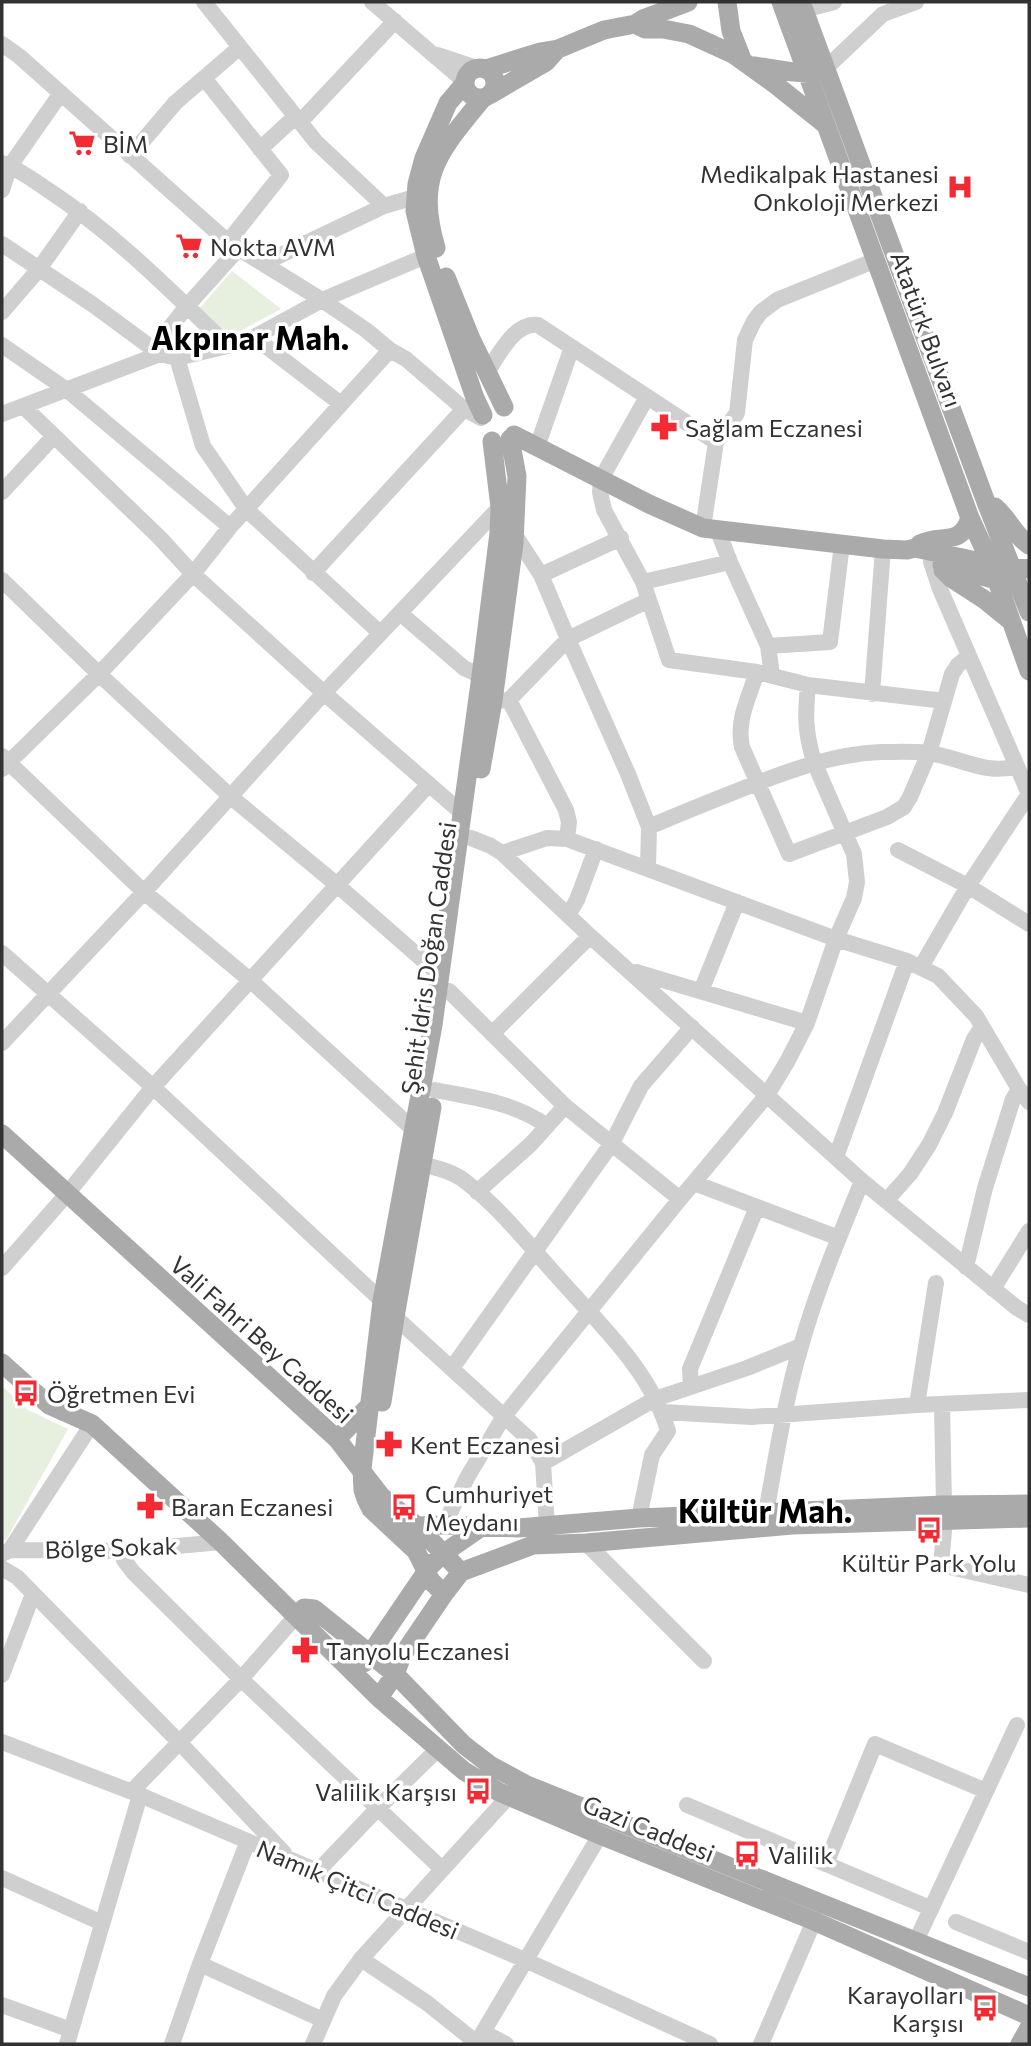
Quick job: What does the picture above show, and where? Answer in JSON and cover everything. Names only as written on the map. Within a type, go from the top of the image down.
[{"type":"main road","points":[[688,2],[635,24],[604,30],[558,49],[540,52],[473,75],[455,92],[448,103],[420,171],[415,197],[417,224],[475,398],[476,414],[483,433],[537,447],[649,504],[710,530],[883,549],[911,549],[994,572]]},
{"type":"main road","points":[[727,2],[731,31],[746,62]]},
{"type":"main road","name":"Atatürk Bulvarı","points":[[782,2],[817,70],[986,502],[1022,575],[1029,612]]},
{"type":"main road","name":"Atatürk Bulvarı","points":[[803,6],[827,126],[970,518],[994,572],[1029,671]]},
{"type":"main road","points":[[635,24],[645,29],[690,34],[712,43],[746,62],[827,126]]},
{"type":"main road","points":[[473,75],[469,94],[478,98],[487,96],[546,62],[558,49]]},
{"type":"main road","points":[[746,62],[793,72],[817,70]]},
{"type":"main road","points":[[473,75],[491,72],[495,80],[494,90],[439,155],[429,181],[431,226],[439,256],[471,339],[504,407]]},
{"type":"main road","points":[[476,414],[492,407],[509,409],[517,424],[505,439]]},
{"type":"main road","name":"Şehit İdris Doğan Caddesi","points":[[366,1476],[443,1043],[444,983],[462,813],[499,533],[505,439]]},
{"type":"main road","name":"Şehit İdris Doğan Caddesi","points":[[366,1476],[368,1407],[382,1301],[471,838],[474,804],[501,700],[515,535],[517,475],[505,439]]},
{"type":"main road","points":[[986,502],[999,510],[1016,534],[1029,545]]},
{"type":"main road","points":[[911,549],[926,541],[955,537],[964,530],[970,518]]},
{"type":"main road","points":[[911,549],[915,556],[935,563],[1022,575]]},
{"type":"main road","points":[[935,563],[951,578],[1011,621]]},
{"type":"main road","name":"Vali Fahri Bey Caddesi","points":[[2,1134],[337,1439],[381,1496],[417,1526],[461,1572]]},
{"type":"main road","name":"Gazi Caddesi","points":[[2,1363],[48,1405],[92,1424],[221,1542],[379,1698],[464,1771],[509,1796],[814,1921],[1029,2016]]},
{"type":"main road","points":[[337,1439],[368,1407]]},
{"type":"main road","points":[[366,1476],[363,1490],[371,1509],[416,1551],[431,1581],[444,1594]]},
{"type":"main road","points":[[379,1698],[395,1674],[402,1656],[461,1572],[533,1545],[586,1543],[1029,1504]]},
{"type":"main road","points":[[417,1526],[517,1528],[639,1518],[766,1513],[945,1513],[1029,1518]]},
{"type":"main road","points":[[355,1675],[426,1572],[444,1553],[484,1526]]},
{"type":"main road","name":"Gazi Caddesi","points":[[296,1616],[304,1608],[314,1609],[395,1674],[464,1745],[490,1765],[527,1785],[1029,1987]]},
{"type":"main road","points":[[1020,2044],[1029,2028]]},
{"type":"street","points":[[204,2],[316,142],[384,206]]},
{"type":"street","points":[[372,2],[432,53],[473,75]]},
{"type":"street","points":[[803,6],[834,2]]},
{"type":"street","points":[[817,70],[883,13],[916,2]]},
{"type":"street","points":[[260,149],[298,119],[395,20]]},
{"type":"street","points":[[2,44],[234,245],[366,330],[476,414],[313,573]]},
{"type":"street","points":[[130,156],[175,103],[240,47]]},
{"type":"street","points":[[2,414],[67,390],[156,351],[234,245],[281,175],[204,78]]},
{"type":"street","points":[[2,190],[6,164],[61,93]]},
{"type":"street","points":[[6,164],[80,211],[111,235],[228,346]]},
{"type":"street","points":[[264,263],[384,206],[415,197]]},
{"type":"street","points":[[2,312],[39,269],[80,211]]},
{"type":"street","points":[[2,244],[156,351],[177,358],[254,337],[322,300],[426,256]]},
{"type":"street","points":[[876,260],[777,300],[761,312],[745,340],[737,413],[716,442],[710,530],[730,562],[768,646],[765,673],[743,714],[739,736],[789,854],[894,815],[904,807],[929,753],[952,674],[969,656]]},
{"type":"street","points":[[487,372],[516,332],[532,324],[572,347],[716,442]]},
{"type":"street","points":[[254,337],[341,404]]},
{"type":"street","points":[[2,345],[67,390],[230,527]]},
{"type":"street","points":[[537,447],[572,347]]},
{"type":"street","points":[[390,350],[230,527],[193,574],[99,674],[4,762],[145,892],[250,979],[414,1130]]},
{"type":"street","points":[[177,358],[203,446],[247,510],[380,633]]},
{"type":"street","points":[[647,397],[601,480],[601,500],[643,582],[669,660],[765,673],[808,685],[944,701]]},
{"type":"street","points":[[24,407],[160,538],[193,574],[462,813]]},
{"type":"street","points":[[2,492],[54,436]]},
{"type":"street","points":[[2,1043],[145,892],[324,693],[500,507]]},
{"type":"street","points":[[515,535],[541,575],[649,827],[648,868]]},
{"type":"street","points":[[541,575],[621,538]]},
{"type":"street","points":[[768,646],[830,642],[842,544]]},
{"type":"street","points":[[872,694],[883,549]]},
{"type":"street","points":[[643,582],[730,562]]},
{"type":"street","points":[[836,1157],[914,964],[1029,794],[940,589],[935,563]]},
{"type":"street","points":[[2,580],[232,797],[336,884],[444,983],[565,1106],[680,1199]]},
{"type":"street","points":[[567,839],[569,822],[566,810],[501,700],[568,639],[649,600]]},
{"type":"street","points":[[400,612],[464,668],[481,676]]},
{"type":"street","points":[[444,1525],[468,1476],[504,1416],[767,1095],[807,1023],[836,939],[854,898],[857,882],[854,854],[814,762],[806,730],[808,685]]},
{"type":"street","points":[[649,827],[814,762],[859,754],[929,753],[994,769],[1017,766]]},
{"type":"street","points":[[2,1268],[68,1194],[153,1087],[429,784]]},
{"type":"street","points":[[471,838],[502,853],[862,1181],[993,1289],[1029,1315]]},
{"type":"street","points":[[502,853],[547,838],[567,839],[836,939],[914,964],[938,976],[976,1016],[1025,1091],[1013,1099],[988,1177],[967,1267]]},
{"type":"street","points":[[568,915],[577,900],[596,849]]},
{"type":"street","points":[[898,850],[968,886],[1029,924]]},
{"type":"street","points":[[701,991],[737,902]]},
{"type":"street","points":[[492,1034],[590,936]]},
{"type":"street","points":[[2,953],[153,1087],[382,1301],[395,1317],[530,1440],[539,1452],[542,1463],[547,1526]]},
{"type":"street","points":[[630,971],[807,1023]]},
{"type":"street","points":[[452,1368],[612,1143],[641,1086],[692,1027]]},
{"type":"street","points":[[886,1201],[910,1174],[929,1145],[974,1039],[982,1027]]},
{"type":"street","points":[[435,1090],[506,1105],[547,1126]]},
{"type":"street","points":[[477,1192],[531,1144],[565,1106]]},
{"type":"street","points":[[422,1164],[455,1175],[477,1192],[627,1355],[659,1406],[668,1431],[652,1455],[639,1518]]},
{"type":"street","points":[[766,1513],[784,1414],[801,1346],[822,1278],[862,1181]]},
{"type":"street","points":[[694,1183],[839,1238]]},
{"type":"street","points":[[691,1387],[690,1369],[757,1207]]},
{"type":"street","points":[[993,1289],[1029,1231]]},
{"type":"street","points":[[917,1405],[936,1283]]},
{"type":"street","points":[[542,1463],[659,1406],[691,1387],[801,1346]]},
{"type":"street","points":[[659,1406],[751,1417],[1029,1400]]},
{"type":"street","points":[[942,1404],[945,1513],[941,1565],[1029,1585]]},
{"type":"street","points":[[6,1552],[92,1424]]},
{"type":"street","name":"Bölge Sokak","points":[[6,1552],[123,1551],[221,1542]]},
{"type":"street","points":[[586,1543],[704,1661]]},
{"type":"street","points":[[123,1551],[124,1560],[133,1572],[241,1679],[442,1869]]},
{"type":"street","points":[[2,1568],[17,1577],[291,1860]]},
{"type":"street","points":[[2,1675],[33,1594]]},
{"type":"street","points":[[2,2006],[69,2037],[136,1793],[296,1616]]},
{"type":"street","points":[[916,1941],[1017,1725]]},
{"type":"street","name":"Namık Çitci Caddesi","points":[[2,1742],[136,1793],[524,1960],[710,2044]]},
{"type":"street","points":[[826,1864],[874,1744],[986,1791]]},
{"type":"street","points":[[317,1872],[439,1748]]},
{"type":"street","points":[[314,2044],[334,1996],[361,1959],[509,1796]]},
{"type":"street","points":[[687,1805],[930,1908]]},
{"type":"street","points":[[479,2040],[600,1835]]},
{"type":"street","points":[[172,2044],[248,1841]]},
{"type":"street","points":[[2,1878],[102,1923]]},
{"type":"street","points":[[761,2044],[814,1921]]},
{"type":"street","points":[[956,1922],[1029,1952]]},
{"type":"street","points":[[361,1959],[479,2040],[506,2044]]},
{"type":"street","points":[[200,1964],[323,2020]]},
{"type":"green space","points":[[232,271],[281,309],[227,338],[198,310]]},
{"type":"green space","points":[[2,1386],[28,1410],[68,1429],[6,1540],[2,1538]]},
{"type":"place","name":"BİM","points":[[82,143]]},
{"type":"place","name":"Medikalpak Hastanesi Onkoloji Merkezi","points":[[960,187]]},
{"type":"place","name":"Nokta AVM","points":[[189,246]]},
{"type":"place","name":"Sağlam Eczanesi","points":[[664,427]]},
{"type":"place","name":"Öğretmen Evi","points":[[26,1393]]},
{"type":"place","name":"Kent Eczanesi","points":[[389,1444]]},
{"type":"place","name":"Baran Eczanesi","points":[[150,1506]]},
{"type":"place","name":"Cumhuriyet Meydanı","points":[[404,1507]]},
{"type":"place","name":"Kültür Park Yolu","points":[[929,1530]]},
{"type":"place","name":"Tanyolu Eczanesi","points":[[305,1650]]},
{"type":"place","name":"Valilik Karşısı","points":[[478,1791]]},
{"type":"place","name":"Valilik","points":[[747,1854]]},
{"type":"place","name":"Karayolları Karşısı","points":[[985,2008]]},
{"type":"district","name":"Akpınar Mah.","points":[[250,337]]},
{"type":"district","name":"Kültür Mah.","points":[[765,1510]]}]
